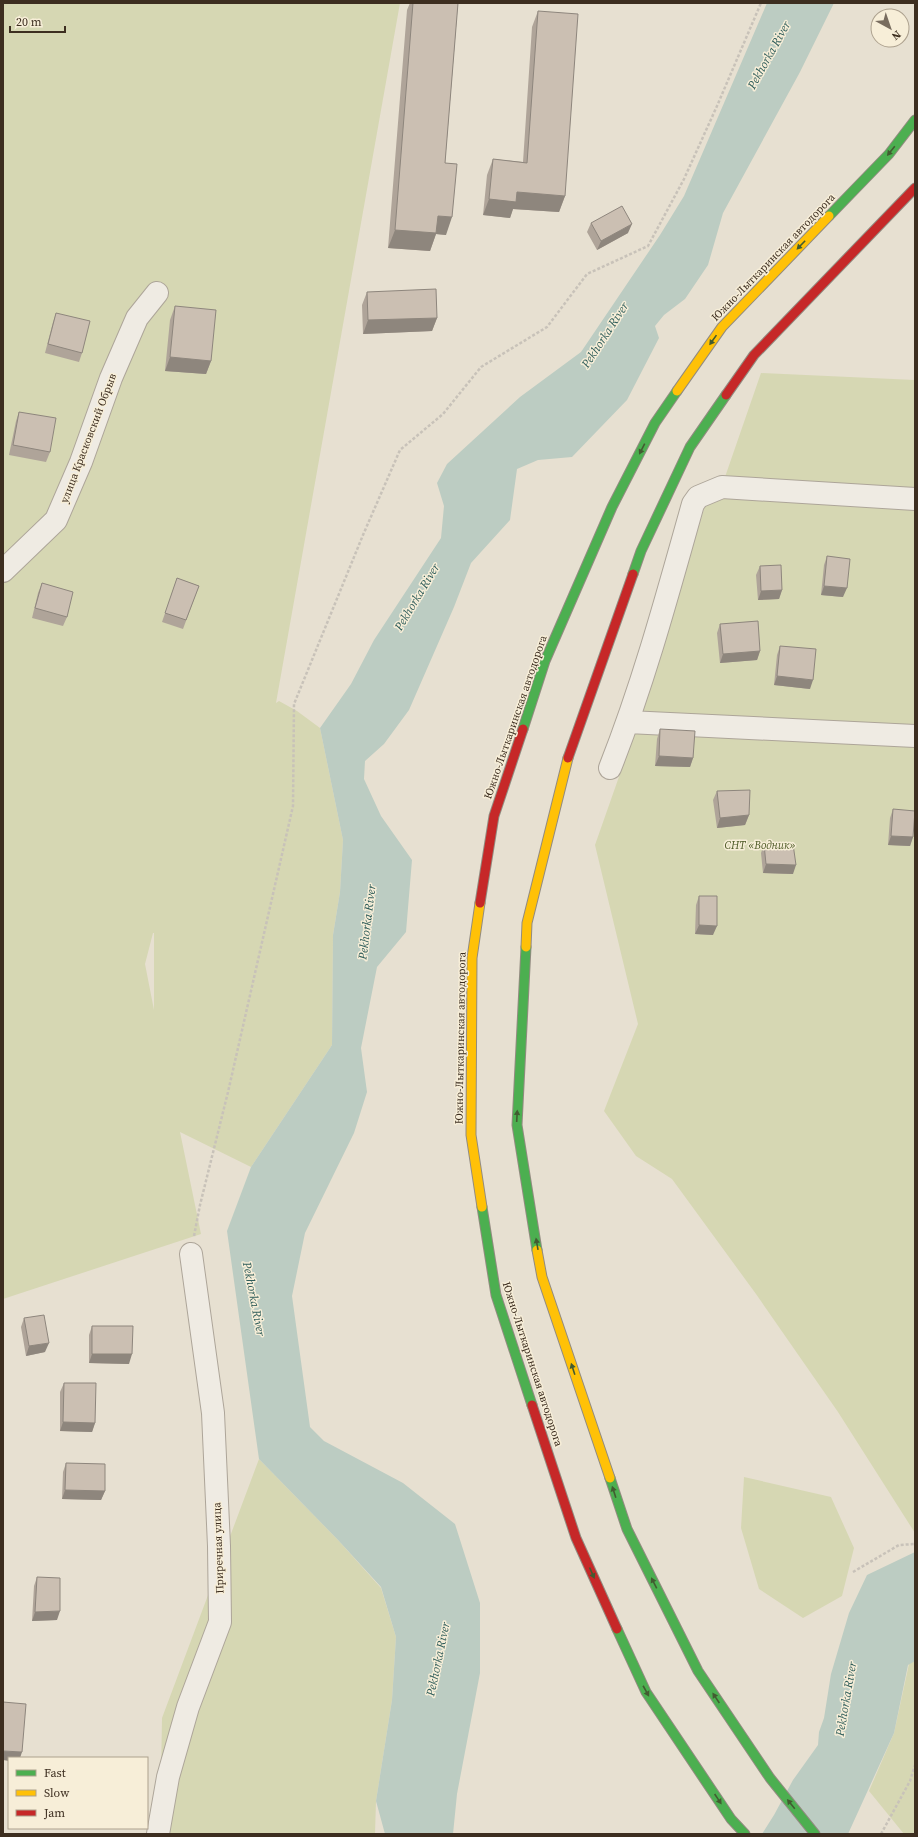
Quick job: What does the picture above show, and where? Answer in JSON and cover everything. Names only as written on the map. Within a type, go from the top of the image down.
[{"type":"main road","name":"Южно-Лыткаринская автодорога","points":[[745,1834],[731,1819],[646,1692],[576,1538],[496,1295],[471,1135],[472,958],[494,816],[545,661],[612,507],[655,423],[722,327],[890,154],[915,120]]},
{"type":"main road","points":[[815,1834],[770,1778],[698,1671],[626,1529],[542,1277],[518,1133],[517,1117],[527,923],[570,751],[641,551],[690,447],[754,355],[915,188]]},
{"type":"street","name":"улица Красковский Обрыв","points":[[3,571],[56,520],[81,462],[111,378],[137,318],[157,293]]},
{"type":"street","points":[[610,768],[628,722],[658,629],[693,504],[698,497],[722,487],[915,499]]},
{"type":"street","points":[[628,722],[915,736]]},
{"type":"street","name":"Приречная улица","points":[[158,1834],[168,1777],[188,1707],[220,1622],[219,1546],[213,1413],[191,1254]]},
{"type":"path","points":[[191,1254],[200,1204],[228,1092],[293,806],[294,704],[363,535],[400,450],[442,414],[481,367],[547,327],[587,274],[648,246],[687,172],[761,3]]},
{"type":"path","points":[[853,1572],[899,1545],[915,1544]]},
{"type":"path","points":[[880,1834],[910,1781],[915,1766]]},
{"type":"green space","points":[[3,3],[400,3],[276,703],[279,701],[297,711],[320,728],[343,840],[340,892],[333,935],[332,1045],[251,1167],[180,1132],[201,1234],[3,1299]],"holes":[[[154,933],[154,1010],[145,964]]]},
{"type":"green space","name":"СНТ «Водник»","points":[[761,373],[915,380],[915,1533],[838,1412],[756,1294],[672,1179],[636,1156],[604,1111],[638,1024],[595,845],[634,734],[705,506],[725,477]]},
{"type":"green space","points":[[259,1459],[338,1540],[381,1588],[396,1637],[392,1700],[376,1801],[375,1834],[160,1834],[162,1718]]},
{"type":"green space","points":[[744,1477],[831,1497],[854,1548],[842,1596],[803,1618],[759,1589],[741,1528]]},
{"type":"green space","points":[[915,1649],[915,1834],[904,1834],[869,1791],[894,1733],[912,1650]]},
{"type":"water","name":"Pekhorka River","points":[[767,3],[834,3],[800,72],[723,213],[708,265],[685,299],[664,315],[655,326],[659,338],[627,400],[572,457],[538,460],[517,469],[510,520],[471,563],[454,607],[409,710],[384,744],[365,761],[364,779],[381,816],[412,860],[406,932],[377,967],[361,1048],[367,1092],[354,1133],[305,1233],[292,1296],[310,1427],[324,1441],[403,1483],[455,1524],[480,1603],[480,1673],[457,1794],[453,1834],[385,1834],[376,1801],[392,1700],[396,1637],[381,1587],[338,1540],[259,1459],[227,1231],[251,1167],[332,1045],[333,935],[340,892],[343,840],[320,728],[351,684],[374,640],[441,538],[444,506],[437,483],[447,464],[520,397],[581,352],[660,235],[684,196]]},
{"type":"water","name":"Pekhorka River","points":[[915,1552],[915,1661],[908,1665],[894,1733],[848,1834],[762,1834],[793,1780],[818,1745],[819,1732],[824,1718],[831,1674],[849,1613],[867,1575]]},
{"type":"building","points":[[413,3],[458,3],[445,163],[457,164],[452,217],[438,216],[436,233],[395,230]]},
{"type":"building","points":[[538,11],[578,14],[565,196],[517,192],[516,202],[489,199],[493,159],[527,163]]},
{"type":"building","points":[[622,206],[632,224],[601,241],[591,223]]},
{"type":"building","points":[[436,289],[437,318],[368,320],[367,292]]},
{"type":"building","points":[[175,306],[216,310],[211,361],[170,357]]},
{"type":"building","points":[[56,313],[90,321],[82,353],[48,344]]},
{"type":"building","points":[[19,412],[56,418],[50,452],[13,445]]},
{"type":"building","points":[[827,556],[850,559],[847,588],[824,586]]},
{"type":"building","points":[[781,565],[782,590],[761,591],[760,566]]},
{"type":"building","points":[[177,578],[199,586],[186,620],[165,613]]},
{"type":"building","points":[[42,583],[73,592],[67,617],[35,608]]},
{"type":"building","points":[[758,621],[760,651],[723,654],[720,624]]},
{"type":"building","points":[[780,646],[816,649],[813,680],[777,676]]},
{"type":"building","points":[[660,729],[695,731],[693,758],[659,756]]},
{"type":"building","points":[[750,790],[749,815],[720,818],[717,791]]},
{"type":"building","points":[[893,809],[915,811],[913,837],[891,836]]},
{"type":"building","points":[[764,844],[793,844],[796,865],[766,864]]},
{"type":"building","points":[[699,896],[717,896],[717,926],[699,925]]},
{"type":"building","points":[[44,1315],[49,1343],[29,1346],[24,1318]]},
{"type":"building","points":[[92,1326],[133,1326],[132,1354],[92,1354]]},
{"type":"building","points":[[64,1383],[96,1383],[95,1423],[63,1422]]},
{"type":"building","points":[[66,1463],[105,1464],[105,1491],[65,1490]]},
{"type":"building","points":[[37,1577],[60,1578],[60,1611],[35,1612]]},
{"type":"building","points":[[3,1702],[26,1704],[22,1752],[3,1751]]},
{"type":"traffic: fast","points":[[829,216],[889,154],[915,120]]},
{"type":"traffic: fast","points":[[523,729],[545,661],[612,507],[655,423],[677,391]]},
{"type":"traffic: fast","points":[[633,574],[641,551],[690,447],[726,395]]},
{"type":"traffic: fast","points":[[526,947],[517,1125],[537,1250]]},
{"type":"traffic: fast","points":[[482,1207],[496,1295],[532,1405]]},
{"type":"traffic: fast","points":[[610,1478],[627,1529],[698,1671],[770,1778],[815,1834]]},
{"type":"traffic: fast","points":[[617,1629],[646,1692],[731,1819],[745,1834]]},
{"type":"traffic: slow","points":[[677,391],[722,327],[829,216]]},
{"type":"traffic: slow","points":[[526,947],[527,923],[568,758]]},
{"type":"traffic: slow","points":[[480,903],[472,958],[471,1135],[482,1207]]},
{"type":"traffic: slow","points":[[537,1250],[542,1277],[610,1478]]},
{"type":"traffic: jam","points":[[726,395],[754,355],[915,188]]},
{"type":"traffic: jam","points":[[568,758],[633,574]]},
{"type":"traffic: jam","points":[[480,903],[494,816],[523,729]]},
{"type":"traffic: jam","points":[[532,1405],[576,1538],[617,1629]]}]
